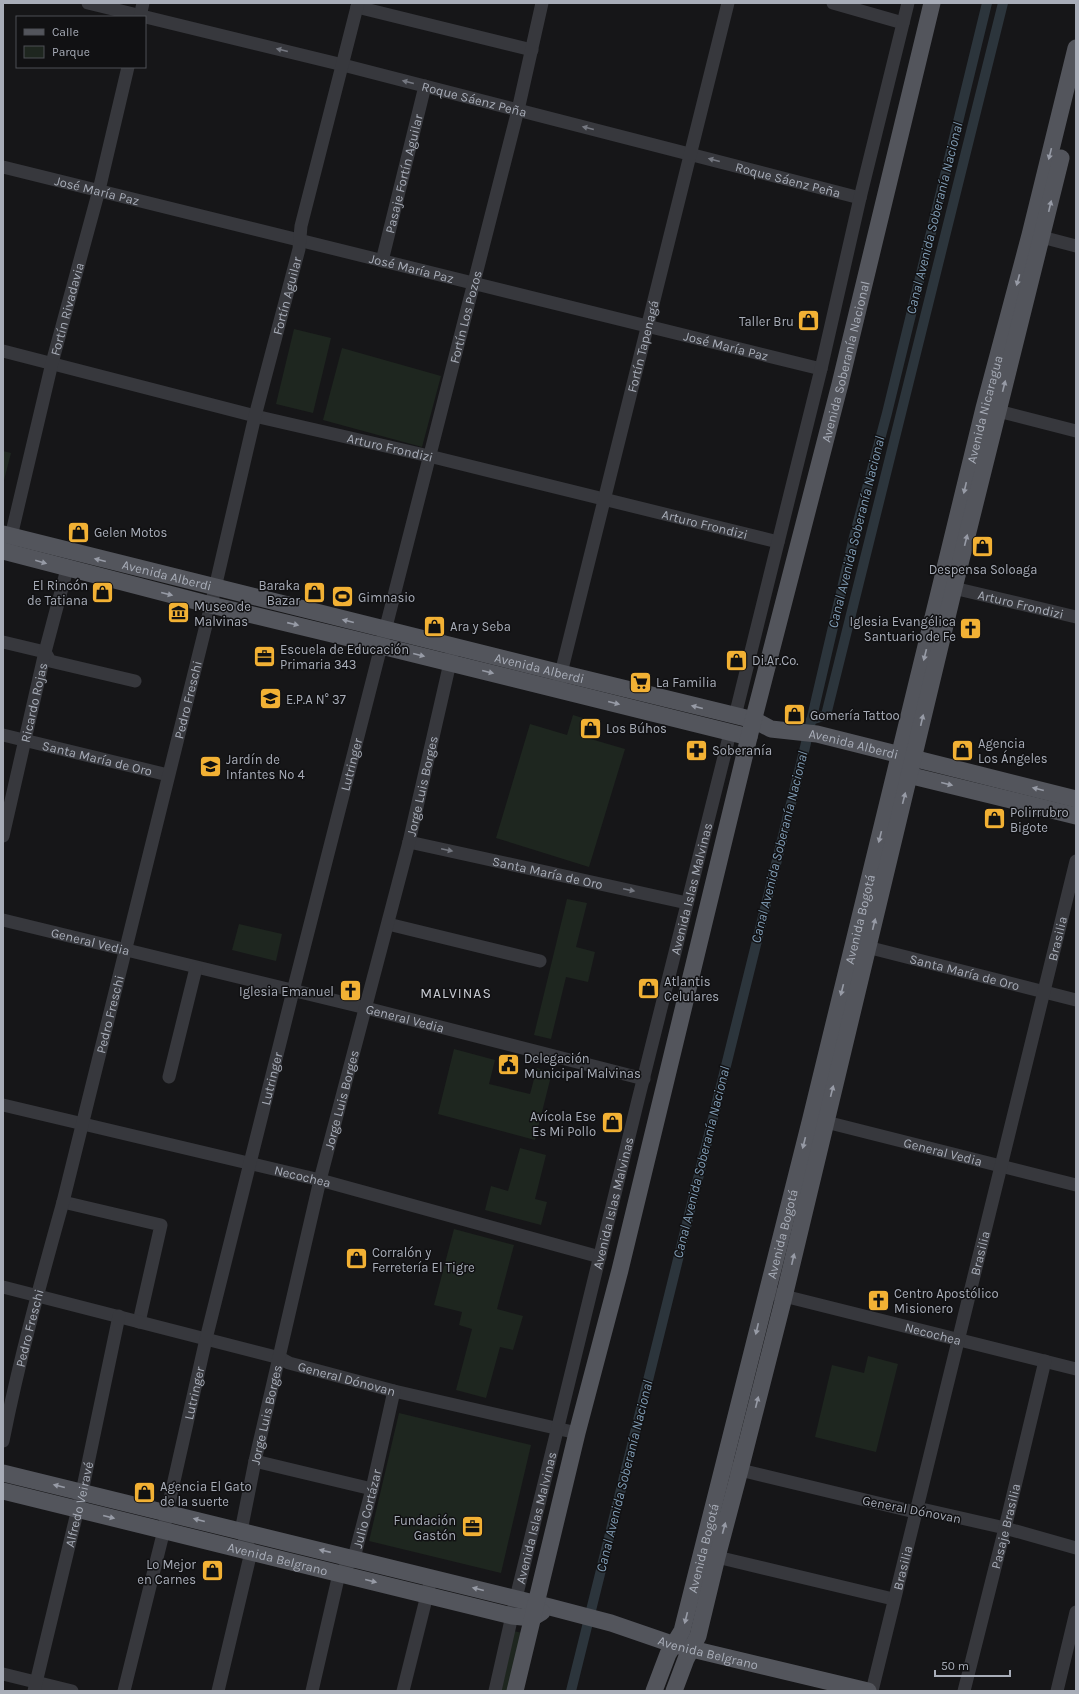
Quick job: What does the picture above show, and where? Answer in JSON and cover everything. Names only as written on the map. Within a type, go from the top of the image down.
[{"type":"main road","name":"Avenida Soberanía Nacional","points":[[754,720],[840,384],[932,3]]},
{"type":"main road","name":"Avenida Nicaragua","points":[[1036,236],[1075,58]]},
{"type":"main road","name":"Avenida Nicaragua","points":[[903,773],[900,755],[948,587],[991,410],[1036,236],[1076,96]]},
{"type":"main road","name":"Avenida Alberdi","points":[[6,544],[67,569],[211,605],[384,638]]},
{"type":"main road","name":"Avenida Alberdi","points":[[6,544],[215,588],[384,638],[452,655],[559,681],[754,720],[771,729],[818,734],[1076,799]]},
{"type":"main road","name":"Avenida Alberdi","points":[[559,681],[730,733],[749,737]]},
{"type":"main road","name":"Avenida Islas Malvinas","points":[[730,733],[735,716]]},
{"type":"main road","name":"Avenida Islas Malvinas","points":[[515,1691],[539,1609],[577,1433],[620,1270],[754,720]]},
{"type":"main road","points":[[749,737],[771,729]]},
{"type":"main road","name":"Avenida Alberdi","points":[[903,773],[1076,816]]},
{"type":"main road","name":"Avenida Bogotá","points":[[674,1691],[683,1646],[682,1631],[784,1297],[818,1120],[903,773]]},
{"type":"main road","name":"Avenida Bogotá","points":[[654,1691],[668,1654],[698,1636],[716,1557],[767,1291],[818,1120]]},
{"type":"main road","name":"Avenida Belgrano","points":[[3,1473],[516,1598],[539,1609],[579,1614],[683,1646],[868,1691]]},
{"type":"main road","name":"Avenida Belgrano","points":[[3,1491],[512,1616],[539,1609]]},
{"type":"street","name":"Roque Sáenz Peña","points":[[88,3],[141,12],[860,198]]},
{"type":"street","name":"Fortín Los Pozos","points":[[384,638],[472,284],[518,110],[542,3]]},
{"type":"street","name":"Fortín Tapenagá","points":[[559,681],[728,3]]},
{"type":"street","points":[[833,3],[903,23]]},
{"type":"street","name":"Avenida Soberanía Nacional","points":[[735,716],[821,370],[860,198],[908,3]]},
{"type":"street","points":[[358,5],[532,50]]},
{"type":"street","name":"Fortín Aguilar","points":[[215,588],[255,416],[299,249],[301,226],[358,5]]},
{"type":"street","name":"Fortín Rivadavia","points":[[6,544],[52,363],[99,190],[128,68]]},
{"type":"street","name":"Pasaje Fortín Aguilar","points":[[382,261],[425,86]]},
{"type":"street","name":"José María Paz","points":[[3,167],[821,370]]},
{"type":"street","points":[[1036,236],[1076,246]]},
{"type":"street","name":"Arturo Frondizi","points":[[3,351],[255,416],[429,456],[778,542]]},
{"type":"street","points":[[991,410],[1076,431]]},
{"type":"street","name":"Ricardo Rojas","points":[[4,829],[26,740],[45,652],[67,569]]},
{"type":"street","name":"Arturo Frondizi","points":[[948,587],[1076,617]]},
{"type":"street","name":"Pedro Freschi","points":[[3,1441],[9,1383],[37,1295],[63,1202],[215,588]]},
{"type":"street","name":"Lutringer","points":[[166,1512],[206,1339],[293,991],[384,638]]},
{"type":"street","points":[[3,642],[45,652],[50,661],[135,681]]},
{"type":"street","name":"Jorge Luis Borges","points":[[241,1531],[255,1461],[320,1180],[409,842],[452,655]]},
{"type":"street","name":"Avenida Islas Malvinas","points":[[495,1691],[516,1598],[730,733]]},
{"type":"street","name":"Santa María de Oro","points":[[3,735],[168,775]]},
{"type":"street","name":"Santa María de Oro","points":[[409,842],[687,903]]},
{"type":"street","name":"Brasilia","points":[[872,1691],[893,1599],[959,1340],[1076,861]]},
{"type":"street","name":"General Vedia","points":[[3,920],[125,948],[196,968],[366,1008],[644,1079]]},
{"type":"street","points":[[388,924],[540,961]]},
{"type":"street","name":"Santa María de Oro","points":[[860,946],[1076,1000]]},
{"type":"street","points":[[169,1077],[196,968]]},
{"type":"street","name":"Necochea","points":[[3,1105],[320,1180],[600,1257]]},
{"type":"street","name":"General Vedia","points":[[818,1120],[1076,1185]]},
{"type":"street","points":[[63,1202],[161,1225],[139,1322]]},
{"type":"street","name":"General Dónovan","points":[[3,1287],[280,1358],[289,1363],[394,1391],[577,1433]]},
{"type":"street","name":"Necochea","points":[[767,1291],[784,1297],[1076,1369]]},
{"type":"street","name":"Alfredo Veiravé","points":[[35,1686],[82,1492],[119,1316]]},
{"type":"street","name":"Pasaje Brasilia","points":[[964,1691],[1045,1361]]},
{"type":"street","name":"Julio Cortázar","points":[[339,1574],[354,1558],[372,1489],[394,1391]]},
{"type":"street","points":[[255,1461],[372,1489]]},
{"type":"street","name":"General Dónovan","points":[[733,1468],[915,1512],[926,1510],[1005,1528],[1076,1548]]},
{"type":"street","points":[[124,1691],[164,1530],[166,1512]]},
{"type":"street","points":[[218,1691],[251,1552],[241,1531]]},
{"type":"street","points":[[716,1557],[893,1599]]},
{"type":"street","points":[[312,1691],[339,1574]]},
{"type":"street","points":[[403,1691],[431,1577]]},
{"type":"street","points":[[1057,1691],[1076,1612]]},
{"type":"street","points":[[3,1674],[35,1686],[72,1691]]},
{"type":"green space","points":[[294,329],[331,338],[313,413],[276,404]]},
{"type":"green space","points":[[342,348],[441,376],[422,447],[323,420]]},
{"type":"green space","points":[[3,451],[11,453],[3,484]]},
{"type":"green space","points":[[573,715],[589,720],[584,737],[625,749],[589,867],[496,838],[530,724],[567,735]]},
{"type":"green space","points":[[567,899],[587,903],[576,947],[595,952],[588,982],[566,977],[551,1039],[534,1035]]},
{"type":"green space","points":[[239,924],[282,934],[276,961],[232,950]]},
{"type":"green space","points":[[454,1049],[495,1060],[489,1084],[530,1094],[537,1068],[552,1072],[535,1140],[438,1114]]},
{"type":"green space","points":[[520,1148],[546,1155],[535,1199],[547,1202],[541,1225],[485,1210],[491,1186],[508,1191]]},
{"type":"green space","points":[[454,1229],[514,1245],[497,1309],[523,1316],[513,1350],[500,1347],[486,1398],[456,1390],[472,1329],[459,1325],[462,1312],[434,1305]]},
{"type":"green space","points":[[868,1356],[898,1364],[876,1452],[815,1437],[832,1365],[864,1373]]},
{"type":"green space","points":[[399,1413],[531,1445],[501,1573],[369,1541]]},
{"type":"green space","points":[[514,1631],[522,1633],[507,1691],[501,1691]]},
{"type":"waterway","name":"Canal Avenida Soberanía Nacional","points":[[571,1691],[805,747],[854,537],[887,413],[987,3]]},
{"type":"waterway","points":[[811,720],[826,715],[1003,3]]},
{"type":"place","name":"Taller Bru","points":[[809,321]]},
{"type":"place","name":"Gelen Motos","points":[[78,532]]},
{"type":"place","name":"Despensa Soloaga","points":[[983,547]]},
{"type":"place","name":"El Rincón de Tatiana","points":[[103,592]]},
{"type":"place","name":"Baraka Bazar","points":[[315,592]]},
{"type":"place","name":"Gimnasio","points":[[342,597]]},
{"type":"place","name":"Museo de Malvinas","points":[[178,613]]},
{"type":"place","name":"Ara y Seba","points":[[435,626]]},
{"type":"place","name":"Iglesia Evangélica Santuario de Fe","points":[[971,628]]},
{"type":"place","name":"Escuela de Educación Primaria 343","points":[[264,656]]},
{"type":"place","name":"Di.Ar.Co.","points":[[736,660]]},
{"type":"place","name":"La Familia","points":[[640,682]]},
{"type":"place","name":"E.P.A N° 37","points":[[270,699]]},
{"type":"place","name":"Gomería Tattoo","points":[[794,715]]},
{"type":"place","name":"Los Búhos","points":[[591,728]]},
{"type":"place","name":"Soberanía","points":[[696,750]]},
{"type":"place","name":"Agencia Los Ángeles","points":[[962,750]]},
{"type":"place","name":"Jardín de Infantes Nº 4","points":[[211,766]]},
{"type":"place","name":"Polirrubro Bigote","points":[[995,819]]},
{"type":"place","name":"Atlantis Celulares","points":[[649,988]]},
{"type":"place","name":"Iglesia Emanuel","points":[[350,991]]},
{"type":"place","name":"Delegación Municipal Malvinas","points":[[508,1065]]},
{"type":"place","name":"Avícola Ese Es Mi Pollo","points":[[612,1123]]},
{"type":"place","name":"Corralón y Ferretería El Tigre","points":[[356,1259]]},
{"type":"place","name":"Centro Apostólico Misionero","points":[[879,1300]]},
{"type":"place","name":"Agencia El Gato de la suerte","points":[[144,1493]]},
{"type":"place","name":"Fundación Gastón","points":[[472,1527]]},
{"type":"place","name":"Lo Mejor en Carnes","points":[[212,1571]]},
{"type":"district","name":"MALVINAS","points":[[456,993]]}]
